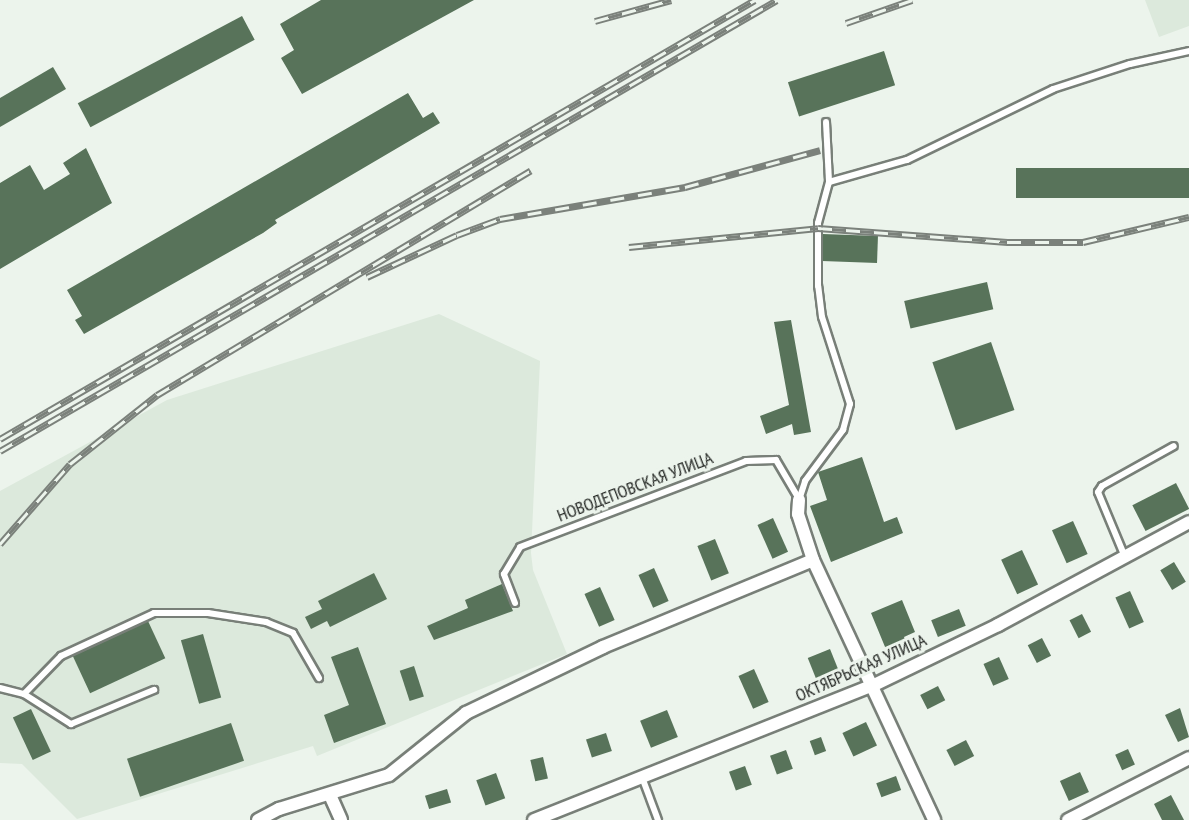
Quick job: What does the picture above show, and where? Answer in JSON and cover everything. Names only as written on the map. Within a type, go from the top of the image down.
[{"type":"street","points":[[799,500],[798,514],[813,560],[874,685],[934,820]]},
{"type":"street","name":"ОКТЯБРЬСКАЯ УЛИЦА","points":[[534,820],[874,685],[1189,522]]},
{"type":"street","points":[[258,820],[279,809],[330,795],[388,775],[452,722],[561,667],[813,560]]},
{"type":"street","points":[[1068,820],[1189,758]]},
{"type":"street","points":[[330,795],[341,820]]},
{"type":"lane","points":[[830,182],[907,160],[1053,89],[1130,64],[1189,51]]},
{"type":"lane","points":[[799,500],[805,481],[843,430],[850,404],[822,317],[818,286],[818,223],[830,182],[825,122]]},
{"type":"lane","points":[[1125,557],[1098,492],[1102,486],[1174,446]]},
{"type":"lane","name":"НОВОДЕПОВСКАЯ УЛИЦА","points":[[515,603],[504,574],[520,547],[746,461],[776,460],[799,500]]},
{"type":"lane","points":[[24,694],[61,656],[154,613],[208,613],[266,622],[293,633],[312,660],[319,678]]},
{"type":"lane","points":[[0,688],[24,694],[71,724],[154,690]]},
{"type":"lane","points":[[642,777],[658,820]]},
{"type":"shaded area","points":[[1145,0],[1189,0],[1189,26],[1159,37]]},
{"type":"shaded area","points":[[439,314],[540,361],[531,553],[533,570],[567,654],[317,756],[313,746],[77,819],[22,764],[0,763],[0,491],[167,400]]},
{"type":"building","points":[[321,0],[474,0],[302,94],[281,58],[294,50],[280,24]]},
{"type":"building","points":[[242,16],[255,40],[90,127],[78,103]]},
{"type":"building","points":[[884,51],[895,85],[799,116],[788,82]]},
{"type":"building","points":[[53,67],[66,89],[0,127],[0,98]]},
{"type":"building","points":[[408,93],[423,118],[433,112],[440,123],[275,220],[277,223],[263,233],[84,334],[75,320],[82,316],[67,290]]},
{"type":"building","points":[[86,148],[112,203],[0,269],[0,183],[30,165],[44,190],[70,174],[63,163]]},
{"type":"building","points":[[1016,168],[1189,168],[1189,198],[1016,198]]},
{"type":"building","points":[[823,234],[878,236],[877,263],[822,261]]},
{"type":"building","points":[[987,282],[993,309],[910,328],[904,301]]},
{"type":"building","points":[[791,320],[811,432],[794,435],[792,424],[766,434],[760,416],[789,405],[774,322]]},
{"type":"building","points":[[991,342],[1014,410],[956,430],[932,362]]},
{"type":"building","points":[[862,457],[884,522],[897,517],[903,533],[831,562],[810,506],[827,500],[818,472]]},
{"type":"building","points":[[1176,483],[1189,509],[1146,531],[1132,505]]},
{"type":"building","points":[[773,518],[788,552],[773,559],[757,525]]},
{"type":"building","points":[[1073,521],[1088,554],[1067,563],[1052,530]]},
{"type":"building","points":[[715,539],[729,573],[711,580],[697,546]]},
{"type":"building","points":[[1022,550],[1038,584],[1017,594],[1001,560]]},
{"type":"building","points":[[1174,562],[1186,582],[1172,590],[1160,570]]},
{"type":"building","points":[[654,568],[669,601],[653,608],[638,575]]},
{"type":"building","points":[[374,573],[387,599],[330,627],[327,621],[311,629],[305,617],[322,609],[318,601]]},
{"type":"building","points":[[502,584],[513,611],[434,640],[427,626],[468,608],[465,600]]},
{"type":"building","points":[[600,587],[615,620],[599,627],[584,594]]},
{"type":"building","points":[[1130,591],[1144,622],[1129,629],[1115,598]]},
{"type":"building","points":[[902,600],[915,632],[904,637],[909,651],[890,659],[871,613]]},
{"type":"building","points":[[959,609],[966,626],[938,637],[931,620]]},
{"type":"building","points":[[1082,614],[1091,632],[1079,638],[1070,620]]},
{"type":"building","points":[[148,621],[165,658],[90,693],[73,656]]},
{"type":"building","points":[[203,634],[221,697],[199,704],[181,640]]},
{"type":"building","points":[[1042,638],[1051,656],[1037,663],[1028,645]]},
{"type":"building","points":[[358,647],[386,724],[334,743],[324,715],[349,705],[331,657]]},
{"type":"building","points":[[830,649],[841,676],[819,685],[808,658]]},
{"type":"building","points":[[999,657],[1009,679],[993,686],[983,664]]},
{"type":"building","points":[[414,666],[424,696],[410,701],[400,671]]},
{"type":"building","points":[[754,669],[769,702],[753,709],[738,676]]},
{"type":"building","points":[[938,686],[945,700],[927,709],[920,695]]},
{"type":"building","points":[[1180,708],[1189,737],[1178,742],[1165,715]]},
{"type":"building","points":[[31,709],[51,752],[33,760],[13,717]]},
{"type":"building","points":[[667,710],[678,737],[651,748],[640,721]]},
{"type":"building","points":[[866,722],[877,746],[853,757],[842,733]]},
{"type":"building","points":[[231,723],[244,761],[140,797],[127,759]]},
{"type":"building","points":[[606,733],[612,751],[592,758],[586,739]]},
{"type":"building","points":[[821,737],[826,751],[815,755],[810,741]]},
{"type":"building","points":[[966,740],[974,756],[955,766],[946,750]]},
{"type":"building","points":[[1128,749],[1135,765],[1122,770],[1115,755]]},
{"type":"building","points":[[786,750],[793,769],[777,775],[770,756]]},
{"type":"building","points":[[543,757],[548,778],[535,781],[530,760]]},
{"type":"building","points":[[745,766],[752,785],[736,791],[729,772]]},
{"type":"building","points":[[1080,772],[1089,792],[1069,801],[1060,781]]},
{"type":"building","points":[[496,773],[505,798],[486,806],[476,780]]},
{"type":"building","points":[[896,776],[901,790],[881,797],[876,783]]},
{"type":"building","points":[[447,789],[451,802],[429,809],[425,796]]},
{"type":"building","points":[[1171,795],[1184,820],[1162,820],[1154,804]]},
{"type":"railway","points":[[595,21],[671,0]]},
{"type":"railway","points":[[0,439],[755,0]]},
{"type":"railway","points":[[0,451],[777,0]]},
{"type":"railway","points":[[846,23],[912,0]]},
{"type":"railway","points":[[367,277],[457,235],[500,219],[685,187],[820,150]]},
{"type":"railway","points":[[0,544],[70,464],[157,395],[531,170]]},
{"type":"railway","points":[[629,247],[818,228],[1007,242],[1083,242],[1189,217]]}]
